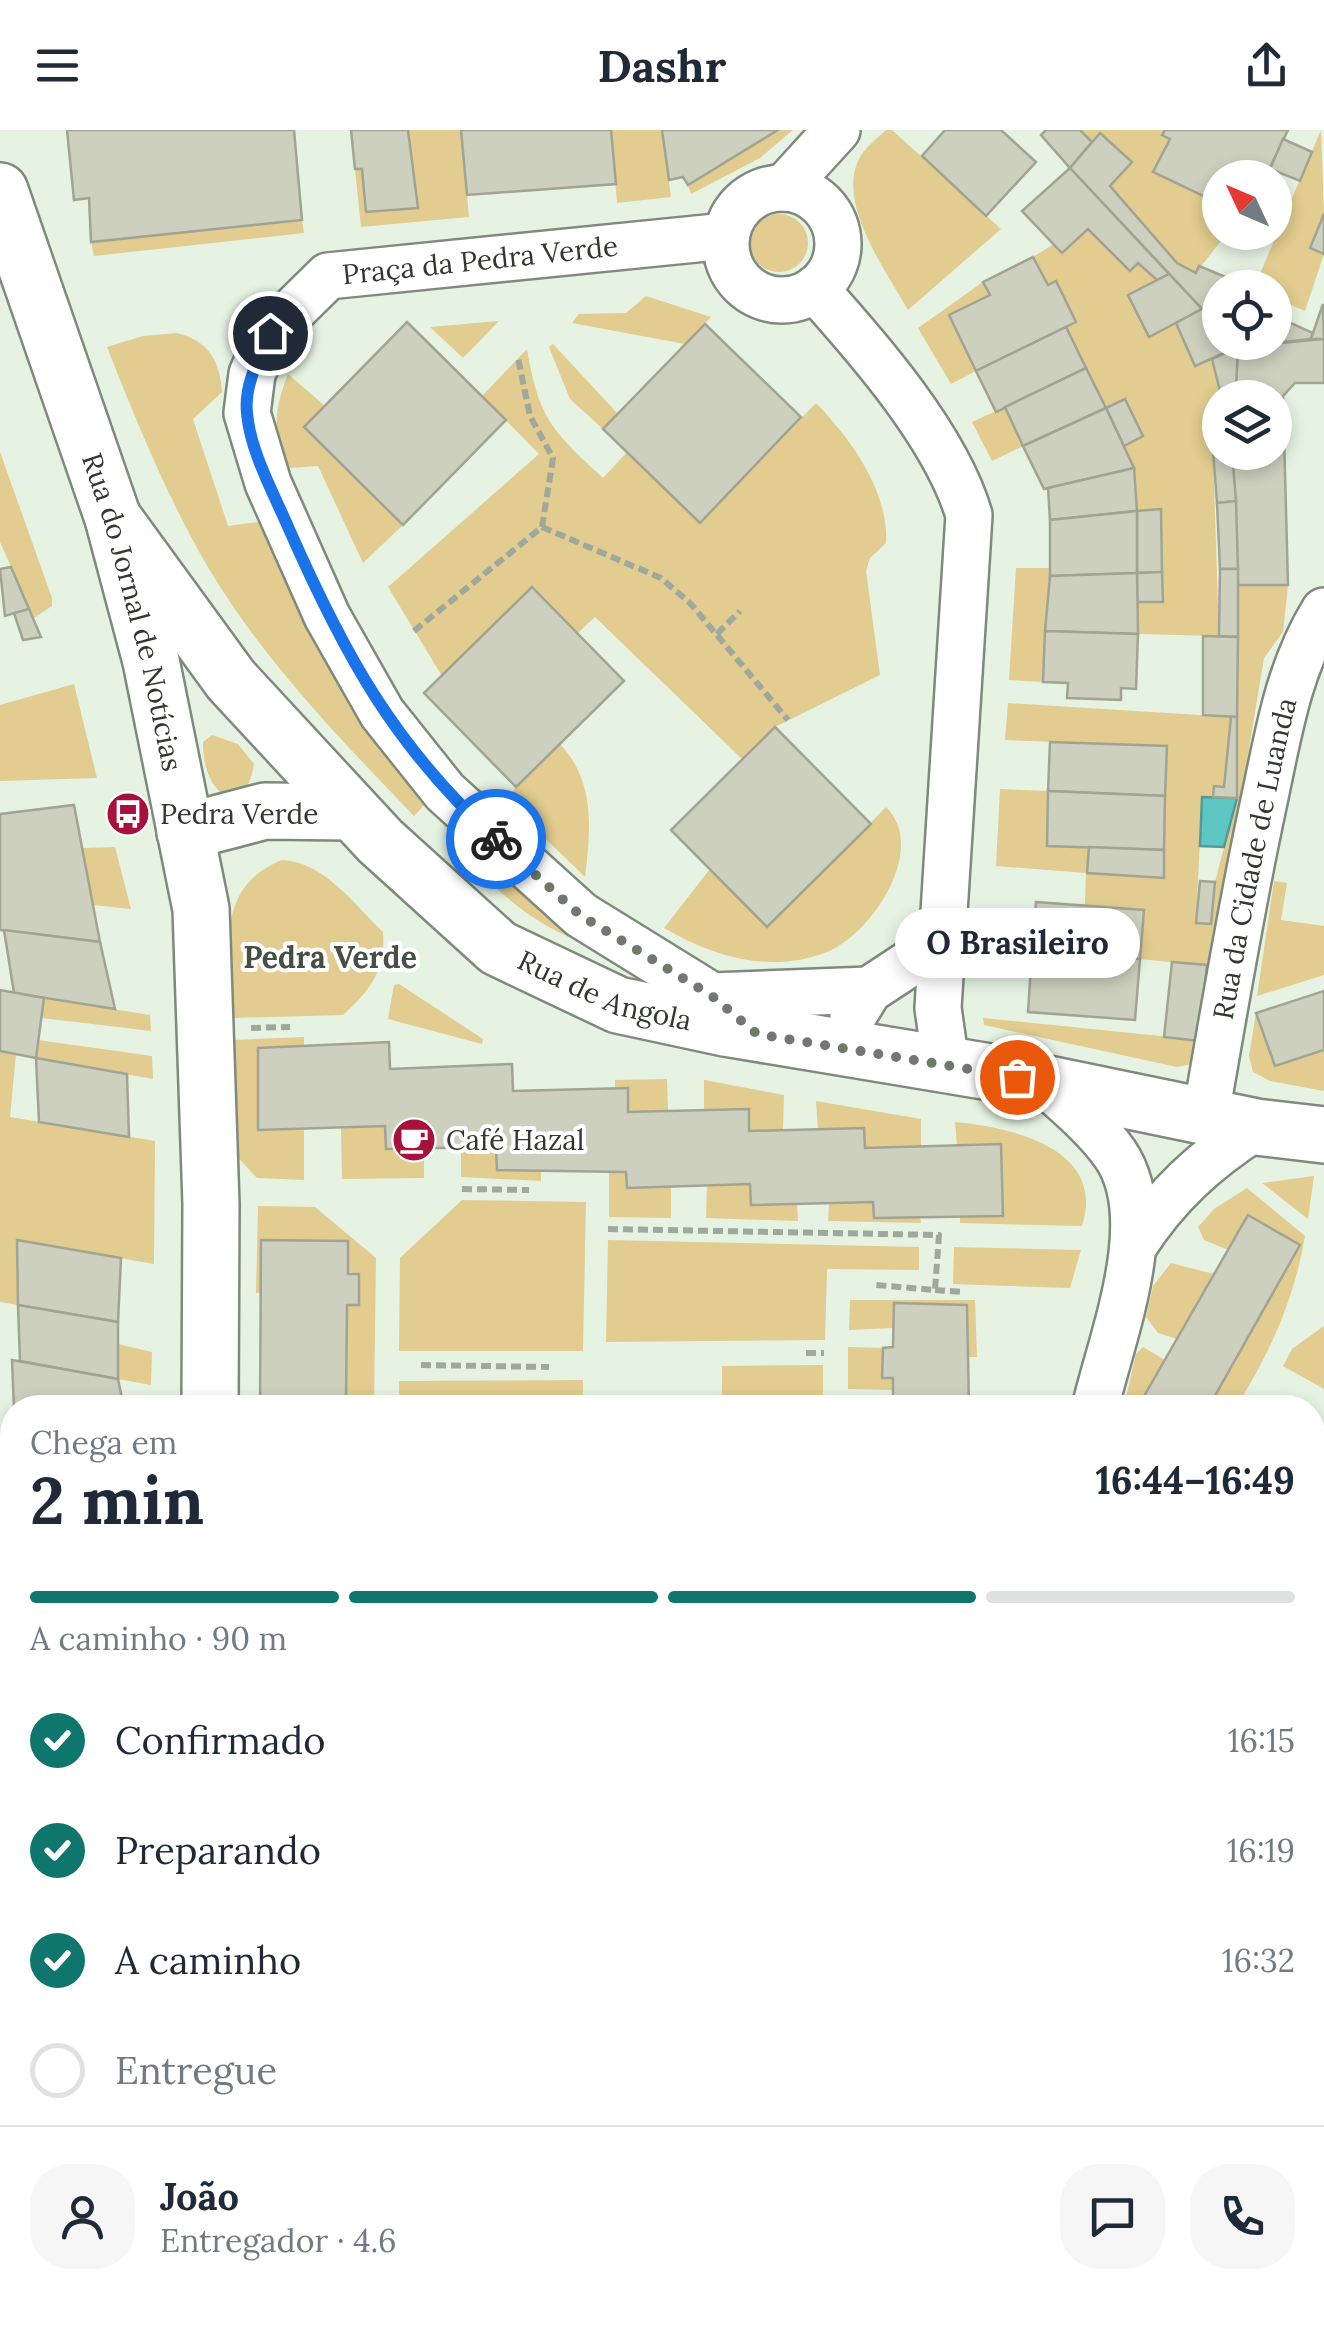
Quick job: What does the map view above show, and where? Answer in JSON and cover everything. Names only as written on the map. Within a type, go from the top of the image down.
[{"type":"street","points":[[784,188],[836,130]]},
{"type":"street","points":[[784,188],[816,199],[835,227],[835,261],[815,289],[780,300],[745,286],[726,254],[726,236],[740,206],[768,190],[784,188]]},
{"type":"street","name":"Rua do Jornal de Notícias","points":[[0,191],[113,518],[170,745],[201,910],[212,1204],[210,1395]]},
{"type":"street","name":"Praça da Pedra Verde","points":[[726,236],[328,276],[270,333],[252,374],[247,414],[268,482],[327,616],[382,712],[445,792],[580,915],[712,996],[757,1034]]},
{"type":"street","points":[[815,289],[913,412],[949,470],[968,515],[938,1029],[946,1065]]},
{"type":"street","name":"Rua de Angola","points":[[113,518],[231,680],[351,812],[498,948],[618,1005],[757,1034],[1045,1082],[1324,1136]]},
{"type":"street","name":"Rua da Cidade de Luanda","points":[[1231,1120],[1289,681],[1301,648],[1324,611]]},
{"type":"street","points":[[170,745],[212,702],[258,710]]},
{"type":"street","points":[[186,832],[265,811],[351,812]]},
{"type":"street","points":[[837,1048],[869,990],[942,942]]},
{"type":"street","points":[[712,996],[869,990]]},
{"type":"street","points":[[1045,1082],[1116,1154],[1136,1207],[1133,1247],[1099,1395]]},
{"type":"street","points":[[1133,1247],[1157,1210],[1231,1120]]},
{"type":"path","points":[[414,631],[542,528],[553,458],[530,416],[518,358]]},
{"type":"path","points":[[542,528],[660,578],[717,634],[788,720]]},
{"type":"path","points":[[717,634],[740,611]]},
{"type":"path","points":[[234,1029],[290,1027]]},
{"type":"path","points":[[462,1189],[530,1190]]},
{"type":"path","points":[[608,1228],[939,1235],[935,1290]]},
{"type":"path","points":[[876,1285],[963,1292]]},
{"type":"path","points":[[806,1353],[824,1353]]},
{"type":"path","points":[[421,1366],[549,1367]]},
{"type":"shaded area","points":[[408,130],[461,130],[469,217],[361,227],[355,169],[362,169],[366,212],[418,207]]},
{"type":"shaded area","points":[[611,130],[662,130],[671,197],[617,203]]},
{"type":"shaded area","points":[[778,130],[793,130],[760,158],[691,194],[688,185]]},
{"type":"shaded area","points":[[886,130],[892,130],[1001,229],[908,310],[867,237],[854,196],[859,159]]},
{"type":"shaded area","points":[[1080,130],[1165,130],[1163,135],[1170,139],[1153,172],[1202,195],[1202,250],[1214,250],[1196,273],[1177,263],[1110,186],[1131,162],[1100,134],[1092,142]]},
{"type":"shaded area","points":[[1321,130],[1324,214],[1310,248],[1324,254],[1305,311],[1292,305],[1292,270],[1262,270],[1270,250],[1292,250],[1292,198]]},
{"type":"shaded area","points":[[779,214],[799,223],[808,243],[799,263],[779,272],[759,263],[750,243],[759,223]]},
{"type":"shaded area","points":[[302,220],[304,233],[94,256],[91,242]]},
{"type":"shaded area","points":[[1088,229],[1130,270],[1138,263],[1157,280],[1129,296],[1148,336],[1176,323],[1195,366],[1212,360],[1217,380],[1202,380],[1202,470],[1214,470],[1219,636],[1138,634],[1137,602],[1163,601],[1161,509],[1137,511],[1134,468],[1124,446],[1143,435],[1125,399],[1106,408],[1066,327],[1076,322],[1056,281],[1048,285],[1033,257],[1054,244],[1062,253]]},
{"type":"shaded area","points":[[983,282],[990,295],[949,315],[976,371],[951,384],[918,328]]},
{"type":"shaded area","points":[[646,296],[711,317],[685,344],[572,323],[579,314],[626,313]]},
{"type":"shaded area","points":[[499,321],[463,358],[430,327]]},
{"type":"shaded area","points":[[177,333],[205,347],[219,371],[222,392],[193,419],[228,526],[266,521],[429,800],[414,816],[331,728],[254,636],[209,569],[180,515],[107,347],[143,336]]},
{"type":"shaded area","points":[[553,344],[618,414],[603,429],[570,399],[549,347]]},
{"type":"shaded area","points":[[527,349],[543,408],[571,448],[603,478],[627,452],[700,523],[816,403],[854,449],[881,504],[886,543],[870,558],[866,571],[880,675],[775,727],[742,759],[595,617],[578,633],[532,587],[442,676],[388,587],[539,454],[482,396]]},
{"type":"shaded area","points":[[288,374],[325,406],[403,525],[363,563],[318,466],[289,468],[283,457],[276,422]]},
{"type":"shaded area","points":[[1005,407],[1023,446],[992,461],[972,422]]},
{"type":"shaded area","points":[[0,452],[52,598],[52,606],[34,618],[0,542]]},
{"type":"shaded area","points":[[1016,568],[1050,568],[1043,682],[1009,680]]},
{"type":"shaded area","points":[[1238,585],[1288,585],[1283,632],[1264,658],[1197,1063],[1177,1067],[984,1025],[983,1018],[1200,1040],[1207,966],[1140,959],[1143,910],[1085,905],[1086,873],[996,866],[1000,789],[1048,791],[1048,846],[1089,847],[1088,873],[1163,878],[1167,746],[1005,740],[1008,703],[1231,717],[1224,787],[1215,786],[1213,797],[1202,798],[1196,922],[1211,924],[1215,882],[1237,798]]},
{"type":"shaded area","points":[[74,684],[97,778],[0,781],[0,705]]},
{"type":"shaded area","points":[[212,735],[238,744],[254,764],[249,782],[234,797],[216,788],[209,776],[203,742]]},
{"type":"shaded area","points":[[560,744],[580,774],[585,790],[589,841],[585,877],[505,799]]},
{"type":"shaded area","points":[[886,807],[897,824],[901,844],[890,888],[862,927],[827,952],[785,962],[743,959],[703,947],[664,928],[710,869],[768,927]]},
{"type":"shaded area","points":[[459,834],[544,910],[604,948],[559,932],[520,908],[449,844]]},
{"type":"shaded area","points":[[115,847],[131,909],[93,905],[82,848]]},
{"type":"shaded area","points":[[282,860],[297,862],[325,876],[383,932],[379,969],[361,997],[343,1015],[233,1018],[229,948],[235,906],[244,888],[259,873]]},
{"type":"shaded area","points":[[1274,881],[1287,883],[1281,920],[1324,926],[1324,975],[1257,996]]},
{"type":"shaded area","points":[[399,984],[483,1039],[482,1044],[388,1019],[394,985]]},
{"type":"shaded area","points":[[44,998],[150,1015],[151,1031],[42,1018]]},
{"type":"shaded area","points":[[1256,1013],[1276,1065],[1324,1050],[1324,1091],[1270,1081],[1253,1072],[1249,1056]]},
{"type":"shaded area","points":[[304,1037],[304,1046],[258,1048],[258,1130],[304,1129],[304,1180],[257,1178],[233,1152],[233,1040]]},
{"type":"shaded area","points":[[38,1040],[152,1056],[153,1079],[36,1058]]},
{"type":"shaded area","points":[[0,1051],[16,1054],[10,1117],[155,1141],[154,1264],[17,1240],[18,1305],[0,1302]]},
{"type":"shaded area","points":[[667,1079],[668,1111],[628,1112],[628,1088],[615,1088],[615,1080]]},
{"type":"shaded area","points":[[704,1080],[784,1095],[783,1130],[749,1131],[749,1110],[704,1110]]},
{"type":"shaded area","points":[[816,1101],[921,1119],[921,1146],[865,1148],[863,1128],[818,1129]]},
{"type":"shaded area","points":[[955,1122],[1026,1137],[1067,1160],[1080,1178],[1086,1199],[1082,1226],[960,1223],[960,1217],[1003,1215],[1000,1144],[957,1145]]},
{"type":"shaded area","points":[[385,1126],[386,1148],[424,1148],[424,1178],[342,1179],[341,1127]]},
{"type":"shaded area","points":[[496,1147],[498,1170],[541,1171],[541,1181],[461,1177],[461,1148]]},
{"type":"shaded area","points":[[626,1172],[627,1188],[671,1186],[671,1218],[609,1217],[609,1173]]},
{"type":"shaded area","points":[[1314,1176],[1308,1219],[1262,1183]]},
{"type":"shaded area","points":[[750,1184],[751,1205],[797,1204],[798,1221],[706,1218],[707,1185]]},
{"type":"shaded area","points":[[1247,1188],[1305,1236],[1287,1304],[1243,1395],[1215,1395],[1300,1245],[1249,1215],[1228,1250],[1204,1240],[1198,1227],[1214,1209]]},
{"type":"shaded area","points":[[462,1200],[586,1202],[583,1351],[399,1351],[400,1258]]},
{"type":"shaded area","points":[[873,1202],[874,1218],[920,1217],[921,1223],[828,1221],[829,1204]]},
{"type":"shaded area","points":[[258,1206],[315,1207],[376,1258],[374,1395],[346,1395],[347,1305],[359,1305],[359,1275],[261,1240],[261,1293],[256,1293]]},
{"type":"shaded area","points":[[608,1240],[919,1247],[919,1270],[827,1269],[825,1340],[606,1342]]},
{"type":"shaded area","points":[[954,1247],[1081,1250],[1070,1288],[953,1284]]},
{"type":"shaded area","points":[[1171,1263],[1214,1274],[1177,1339],[1158,1333],[1146,1317],[1153,1286]]},
{"type":"shaded area","points":[[850,1300],[975,1300],[977,1357],[968,1357],[967,1305],[895,1303],[893,1328],[849,1330]]},
{"type":"shaded area","points":[[1324,1326],[1324,1389],[1283,1366],[1292,1349]]},
{"type":"shaded area","points":[[118,1344],[152,1352],[151,1385],[118,1379]]},
{"type":"shaded area","points":[[848,1347],[883,1348],[882,1377],[893,1378],[893,1390],[848,1389]]},
{"type":"shaded area","points":[[1143,1347],[1165,1360],[1161,1395],[1127,1395],[1136,1354]]},
{"type":"shaded area","points":[[823,1365],[823,1395],[722,1395],[722,1366]]},
{"type":"shaded area","points":[[583,1380],[583,1395],[399,1395],[399,1381]]},
{"type":"water","points":[[1202,797],[1237,798],[1224,847],[1200,846]]},
{"type":"building","points":[[67,130],[294,130],[302,220],[91,242],[89,198],[74,200]]},
{"type":"building","points":[[351,130],[408,130],[418,208],[366,212],[362,169],[355,169]]},
{"type":"building","points":[[461,130],[611,130],[616,184],[467,195]]},
{"type":"building","points":[[662,130],[778,130],[688,185],[683,177],[669,180]]},
{"type":"building","points":[[945,130],[1001,130],[1036,162],[986,216],[922,156]]},
{"type":"building","points":[[1046,130],[1080,130],[1092,142],[1070,168],[1041,135]]},
{"type":"building","points":[[1165,130],[1288,130],[1274,160],[1202,160],[1202,195],[1153,172],[1170,139],[1162,135]]},
{"type":"building","points":[[1100,133],[1132,162],[1110,186],[1177,263],[1196,273],[1199,266],[1209,270],[1202,270],[1202,309],[1070,168]]},
{"type":"building","points":[[1283,139],[1312,152],[1300,181],[1292,178],[1292,160],[1274,160]]},
{"type":"building","points":[[1070,168],[1169,274],[1157,280],[1138,263],[1130,271],[1088,229],[1062,253],[1022,211]]},
{"type":"building","points":[[1324,214],[1324,254],[1310,248]]},
{"type":"building","points":[[1033,257],[1048,285],[1056,281],[1076,322],[976,371],[949,315],[990,295],[983,282]]},
{"type":"building","points":[[1169,274],[1202,309],[1149,337],[1128,295]]},
{"type":"building","points":[[1323,304],[1324,339],[1310,339],[1313,333]]},
{"type":"building","points":[[1202,309],[1202,360],[1209,360],[1195,366],[1176,323]]},
{"type":"building","points":[[407,322],[506,420],[403,525],[304,427]]},
{"type":"building","points":[[705,324],[801,417],[700,523],[603,429]]},
{"type":"building","points":[[1292,324],[1313,333],[1310,339],[1292,341]]},
{"type":"building","points":[[1066,327],[1086,368],[996,412],[976,371]]},
{"type":"building","points":[[1324,339],[1324,383],[1292,386],[1292,380],[1236,380],[1237,360],[1292,360],[1292,342]]},
{"type":"building","points":[[1212,360],[1237,360],[1236,380],[1217,380]]},
{"type":"building","points":[[1086,368],[1106,408],[1023,446],[1005,407]]},
{"type":"building","points":[[1125,399],[1143,436],[1124,446],[1106,408]]},
{"type":"building","points":[[1106,408],[1134,468],[1044,489],[1023,446]]},
{"type":"building","points":[[1134,468],[1137,511],[1050,520],[1048,488]]},
{"type":"building","points":[[1215,470],[1233,470],[1236,501],[1217,503]]},
{"type":"building","points":[[1233,470],[1285,470],[1288,585],[1238,585]]},
{"type":"building","points":[[1236,501],[1238,569],[1220,569],[1217,503]]},
{"type":"building","points":[[1161,509],[1162,572],[1137,573],[1137,511]]},
{"type":"building","points":[[1137,511],[1137,573],[1050,576],[1050,520]]},
{"type":"building","points":[[11,567],[29,609],[5,616],[0,569]]},
{"type":"building","points":[[1220,569],[1238,569],[1238,637],[1219,636]]},
{"type":"building","points":[[1162,572],[1163,602],[1137,602],[1137,573]]},
{"type":"building","points":[[1137,573],[1138,634],[1045,631],[1050,576]]},
{"type":"building","points":[[532,587],[624,681],[516,787],[424,693]]},
{"type":"building","points":[[29,609],[41,637],[23,640],[14,613]]},
{"type":"building","points":[[1045,631],[1138,634],[1136,689],[1121,688],[1121,700],[1067,698],[1068,683],[1043,682]]},
{"type":"building","points":[[1203,636],[1238,637],[1237,717],[1203,715]]},
{"type":"building","points":[[1231,717],[1237,717],[1237,798],[1213,797],[1214,786],[1224,787]]},
{"type":"building","points":[[775,727],[871,824],[767,927],[671,830]]},
{"type":"building","points":[[1050,742],[1167,746],[1165,796],[1048,791]]},
{"type":"building","points":[[1048,791],[1165,796],[1164,850],[1047,846]]},
{"type":"building","points":[[74,805],[100,942],[0,930],[0,814]]},
{"type":"building","points":[[1089,847],[1164,850],[1164,878],[1087,873]]},
{"type":"building","points":[[1200,881],[1215,882],[1211,924],[1196,923]]},
{"type":"building","points":[[1036,902],[1144,910],[1140,959],[1032,951]]},
{"type":"building","points":[[4,930],[100,942],[115,1009],[14,993]]},
{"type":"building","points":[[1032,951],[1140,959],[1135,1020],[1028,1012]]},
{"type":"building","points":[[1172,962],[1207,965],[1200,1041],[1164,1037]]},
{"type":"building","points":[[0,990],[44,998],[36,1058],[0,1051]]},
{"type":"building","points":[[1324,991],[1324,1050],[1275,1066],[1256,1013]]},
{"type":"building","points":[[389,1042],[390,1069],[512,1064],[513,1091],[628,1088],[628,1112],[749,1109],[749,1131],[864,1128],[865,1148],[1001,1144],[1003,1216],[874,1218],[873,1202],[751,1205],[750,1184],[627,1188],[626,1172],[497,1170],[496,1147],[386,1149],[385,1126],[258,1130],[258,1048]]},
{"type":"building","points":[[36,1058],[127,1074],[129,1137],[39,1122]]},
{"type":"building","points":[[1248,1215],[1300,1245],[1215,1395],[1145,1395]]},
{"type":"building","points":[[17,1240],[121,1258],[118,1322],[18,1305]]},
{"type":"building","points":[[261,1240],[348,1241],[348,1274],[359,1274],[359,1305],[347,1305],[346,1395],[260,1395]]},
{"type":"building","points":[[894,1303],[967,1305],[969,1395],[893,1395],[893,1378],[882,1378],[883,1348],[893,1347]]},
{"type":"building","points":[[18,1305],[118,1322],[118,1379],[20,1361]]},
{"type":"building","points":[[12,1360],[118,1379],[121,1395],[13,1395]]},
{"type":"way so far","points":[[496,839],[580,915],[712,996],[757,1034],[1017,1077]]},
{"type":"place","name":"Pedra Verde","points":[[128,814]]},
{"type":"place","name":"O Brasileiro","points":[[1017,1077]]},
{"type":"place","name":"Café Hazal","points":[[414,1140]]},
{"type":"district","name":"Pedra Verde","points":[[330,957]]},
{"type":"route","points":[[270,333],[252,374],[247,414],[268,482],[327,616],[382,712],[445,792],[496,839]]}]
